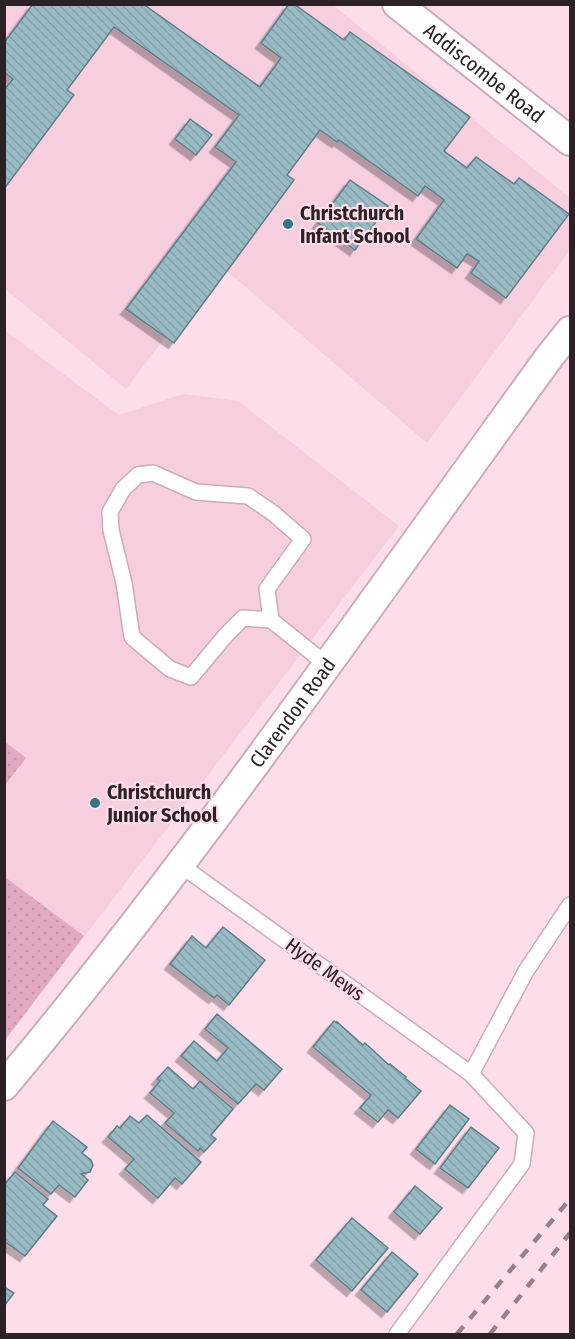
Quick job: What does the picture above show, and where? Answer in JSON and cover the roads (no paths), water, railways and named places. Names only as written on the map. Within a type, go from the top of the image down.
[{"type":"street","name":"Addiscombe Road","points":[[397,4],[570,141]]},
{"type":"street","name":"Clarendon Road","points":[[4,1086],[53,1028],[179,864],[570,331]]},
{"type":"lane","points":[[271,620],[267,589],[303,539],[273,513],[248,496],[196,492],[153,473],[138,475],[123,489],[110,512],[111,530],[124,583],[132,637],[148,653],[170,669],[190,677],[243,618],[271,620],[326,664]]},
{"type":"lane","name":"Hyde Mews","points":[[179,864],[471,1074],[526,1133],[522,1164],[397,1335]]},
{"type":"lane","points":[[471,1074],[526,971],[570,905]]},
{"type":"railway","points":[[457,1334],[570,1199]]},
{"type":"railway","points":[[490,1334],[570,1233]]},
{"type":"place","name":"Christchurch Infant School","points":[[288,224]]},
{"type":"place","name":"Christchurch Junior School","points":[[95,803]]}]
